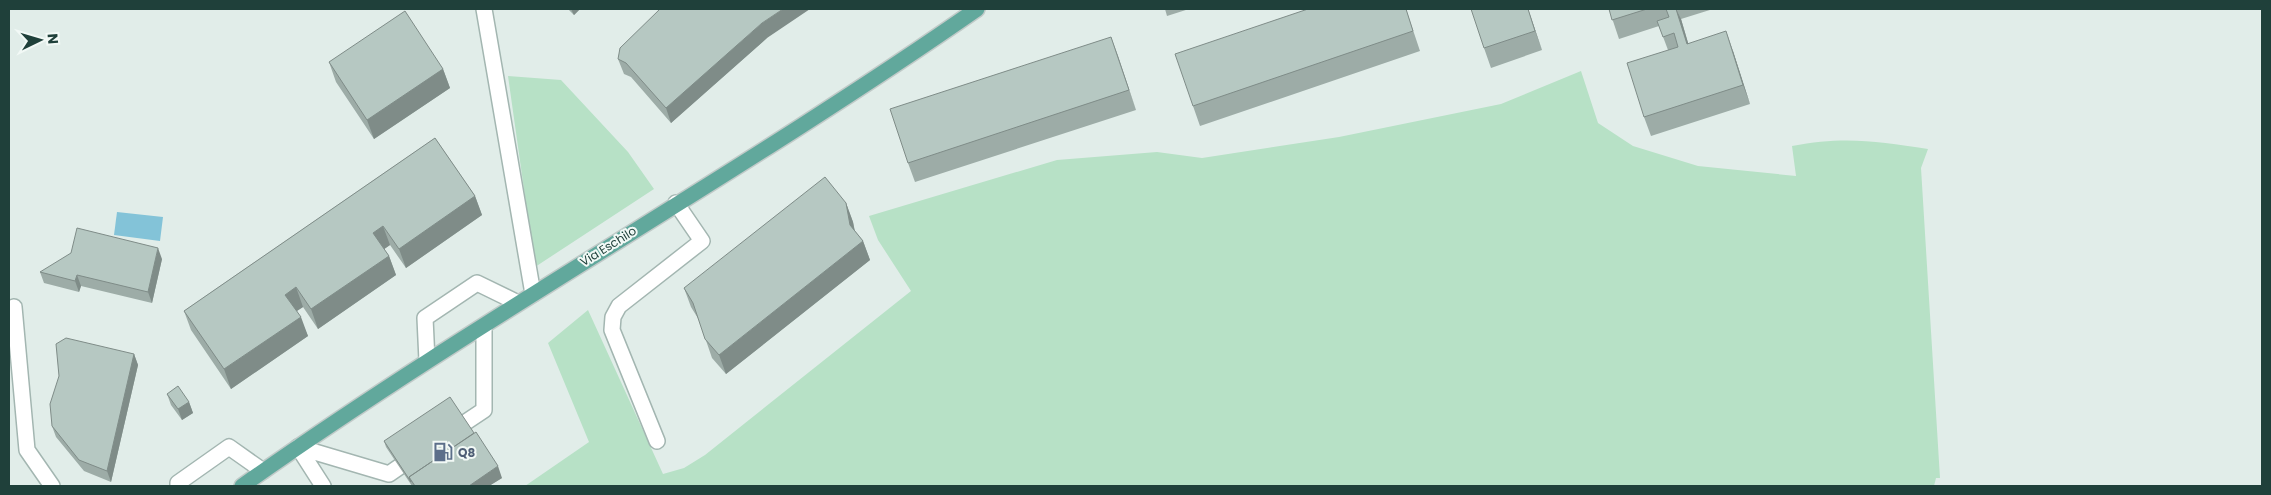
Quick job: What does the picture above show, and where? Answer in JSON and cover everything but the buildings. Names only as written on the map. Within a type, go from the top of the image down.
[{"type":"main road","name":"Via Eschilo","points":[[242,486],[347,413],[676,203],[807,122],[976,9]]},
{"type":"street","points":[[484,9],[533,294]]},
{"type":"street","points":[[657,441],[612,330],[613,317],[619,306],[702,241],[676,203]]},
{"type":"street","points":[[428,361],[425,318],[477,284],[518,304]]},
{"type":"street","points":[[14,307],[27,450],[52,486]]},
{"type":"street","points":[[298,447],[389,474],[484,410],[484,326]]},
{"type":"street","points":[[178,486],[178,483],[229,447],[263,472]]},
{"type":"street","points":[[298,447],[319,485]]},
{"type":"green space","points":[[1581,71],[1598,123],[1633,146],[1698,166],[1796,176],[1792,146],[1844,140],[1928,149],[1921,168],[1940,478],[1936,478],[1934,486],[525,486],[589,442],[548,343],[588,310],[663,474],[684,468],[705,455],[911,291],[878,240],[869,216],[1057,160],[1157,152],[1202,158],[1339,137],[1501,104]]},
{"type":"green space","points":[[508,76],[561,80],[628,152],[654,189],[535,267]]},
{"type":"water","points":[[117,212],[163,217],[160,241],[114,235]]},
{"type":"place","name":"Q8","points":[[443,452]]}]
